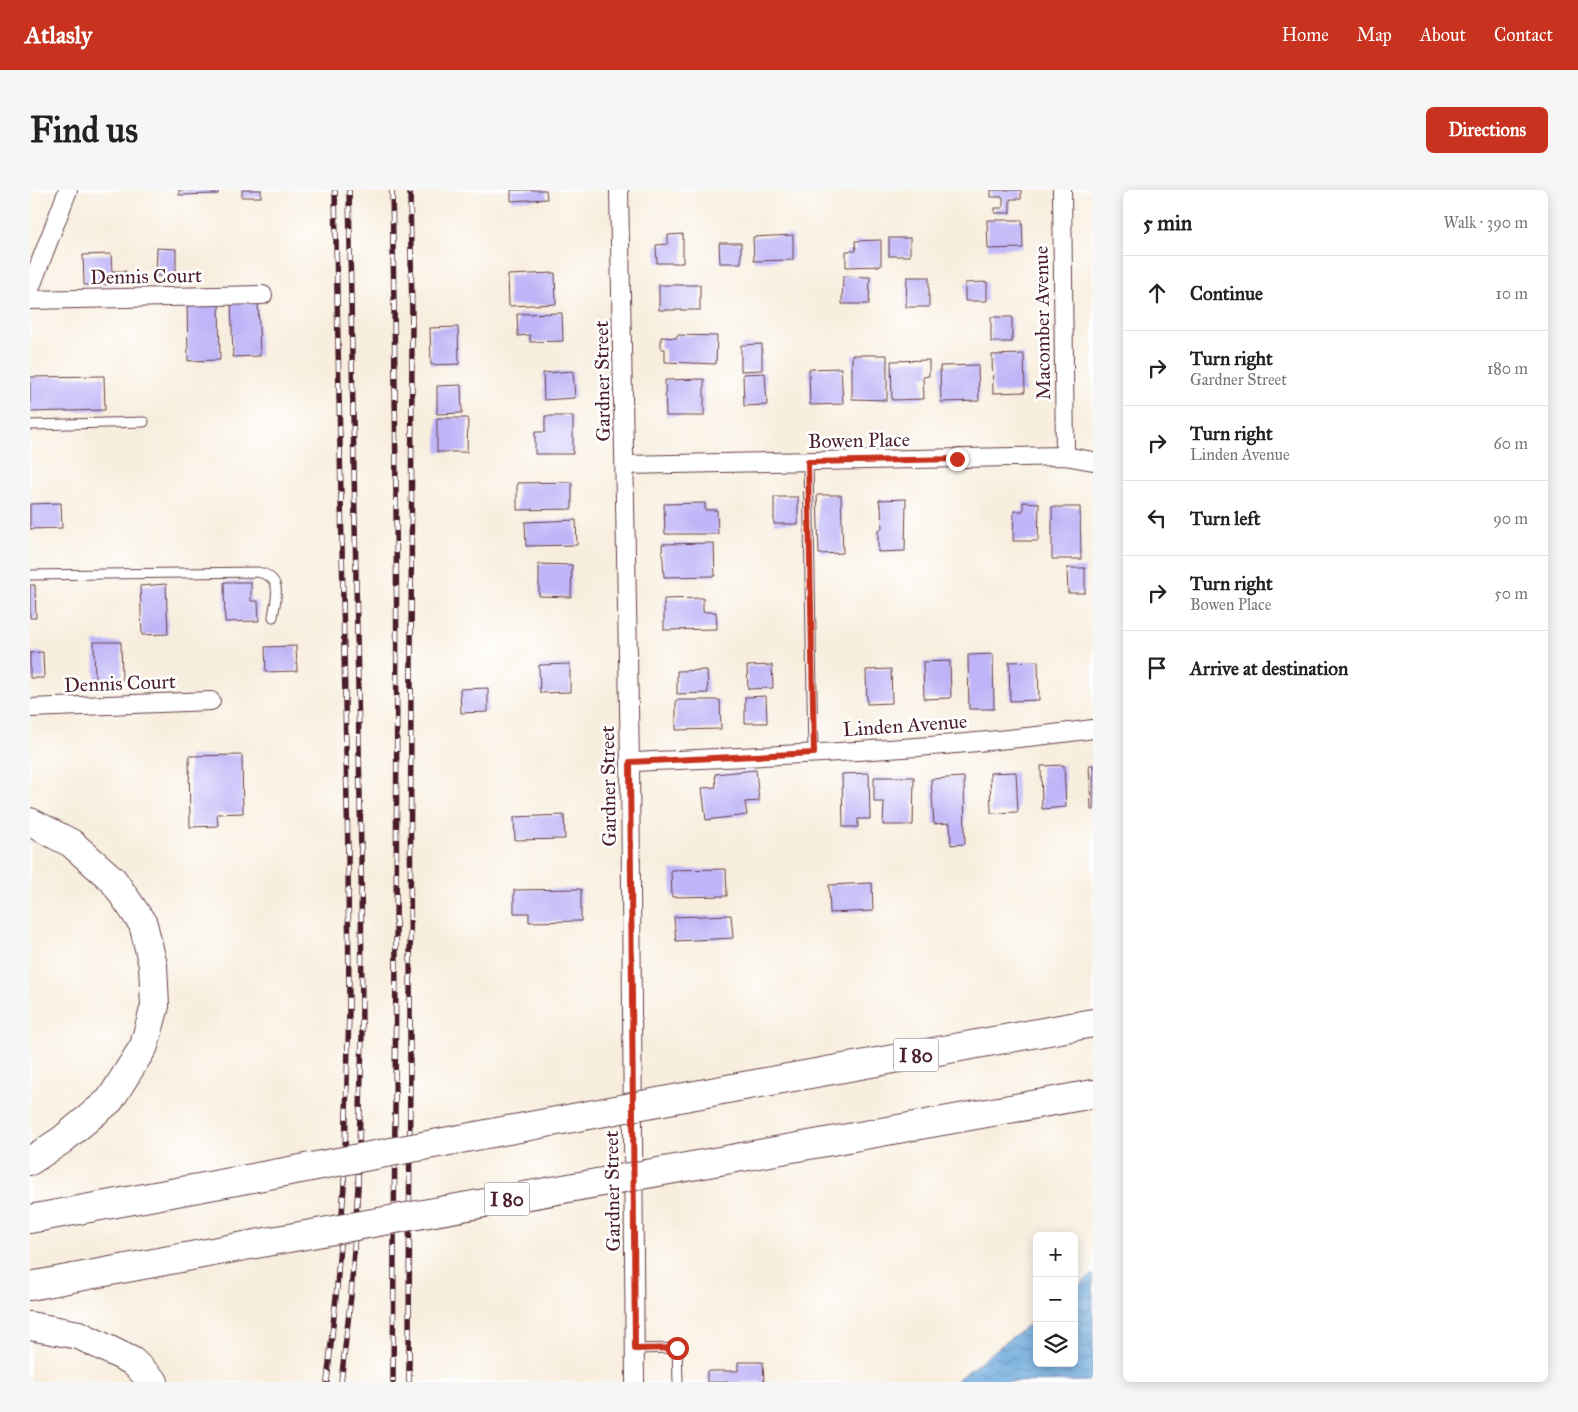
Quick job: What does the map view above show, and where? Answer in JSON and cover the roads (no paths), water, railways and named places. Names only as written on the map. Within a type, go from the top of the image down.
[{"type":"highway","points":[[30,822],[72,843],[113,880],[143,924],[152,965],[155,1006],[144,1046],[110,1100],[62,1140],[30,1161]]},
{"type":"highway","name":"I 80","points":[[30,1219],[738,1086],[1093,1023]]},
{"type":"highway","name":"I 80","points":[[30,1286],[1093,1094]]},
{"type":"highway","points":[[30,1326],[79,1334],[132,1361],[154,1382]]},
{"type":"street","points":[[30,288],[68,190]]},
{"type":"street","name":"Gardner Street","points":[[619,190],[630,762],[635,1382]]},
{"type":"street","name":"Macomber Avenue","points":[[1062,190],[1065,456]]},
{"type":"street","name":"Dennis Court","points":[[30,300],[263,295]]},
{"type":"street","name":"Bowen Place","points":[[625,465],[1065,456],[1093,461]]},
{"type":"street","name":"Dennis Court","points":[[30,708],[211,701]]},
{"type":"street","name":"Linden Avenue","points":[[630,762],[814,753],[1031,737],[1093,729]]},
{"type":"lane","points":[[30,425],[144,422]]},
{"type":"lane","points":[[808,462],[814,753]]},
{"type":"lane","points":[[30,575],[258,572],[268,574],[274,579],[276,590],[273,617]]},
{"type":"lane","points":[[635,1349],[677,1348],[678,1382]]},
{"type":"water","points":[[1093,1274],[1093,1381],[954,1382],[1033,1321],[1033,1367],[1078,1367],[1078,1286]]},
{"type":"railway","points":[[327,1382],[337,1287],[344,1186],[349,1011],[348,853],[335,190]]},
{"type":"railway","points":[[341,1382],[351,1296],[358,1187],[362,1035],[361,854],[349,190]]},
{"type":"railway","points":[[392,190],[397,637],[393,1382]]},
{"type":"railway","points":[[409,1382],[412,318],[410,190]]}]
